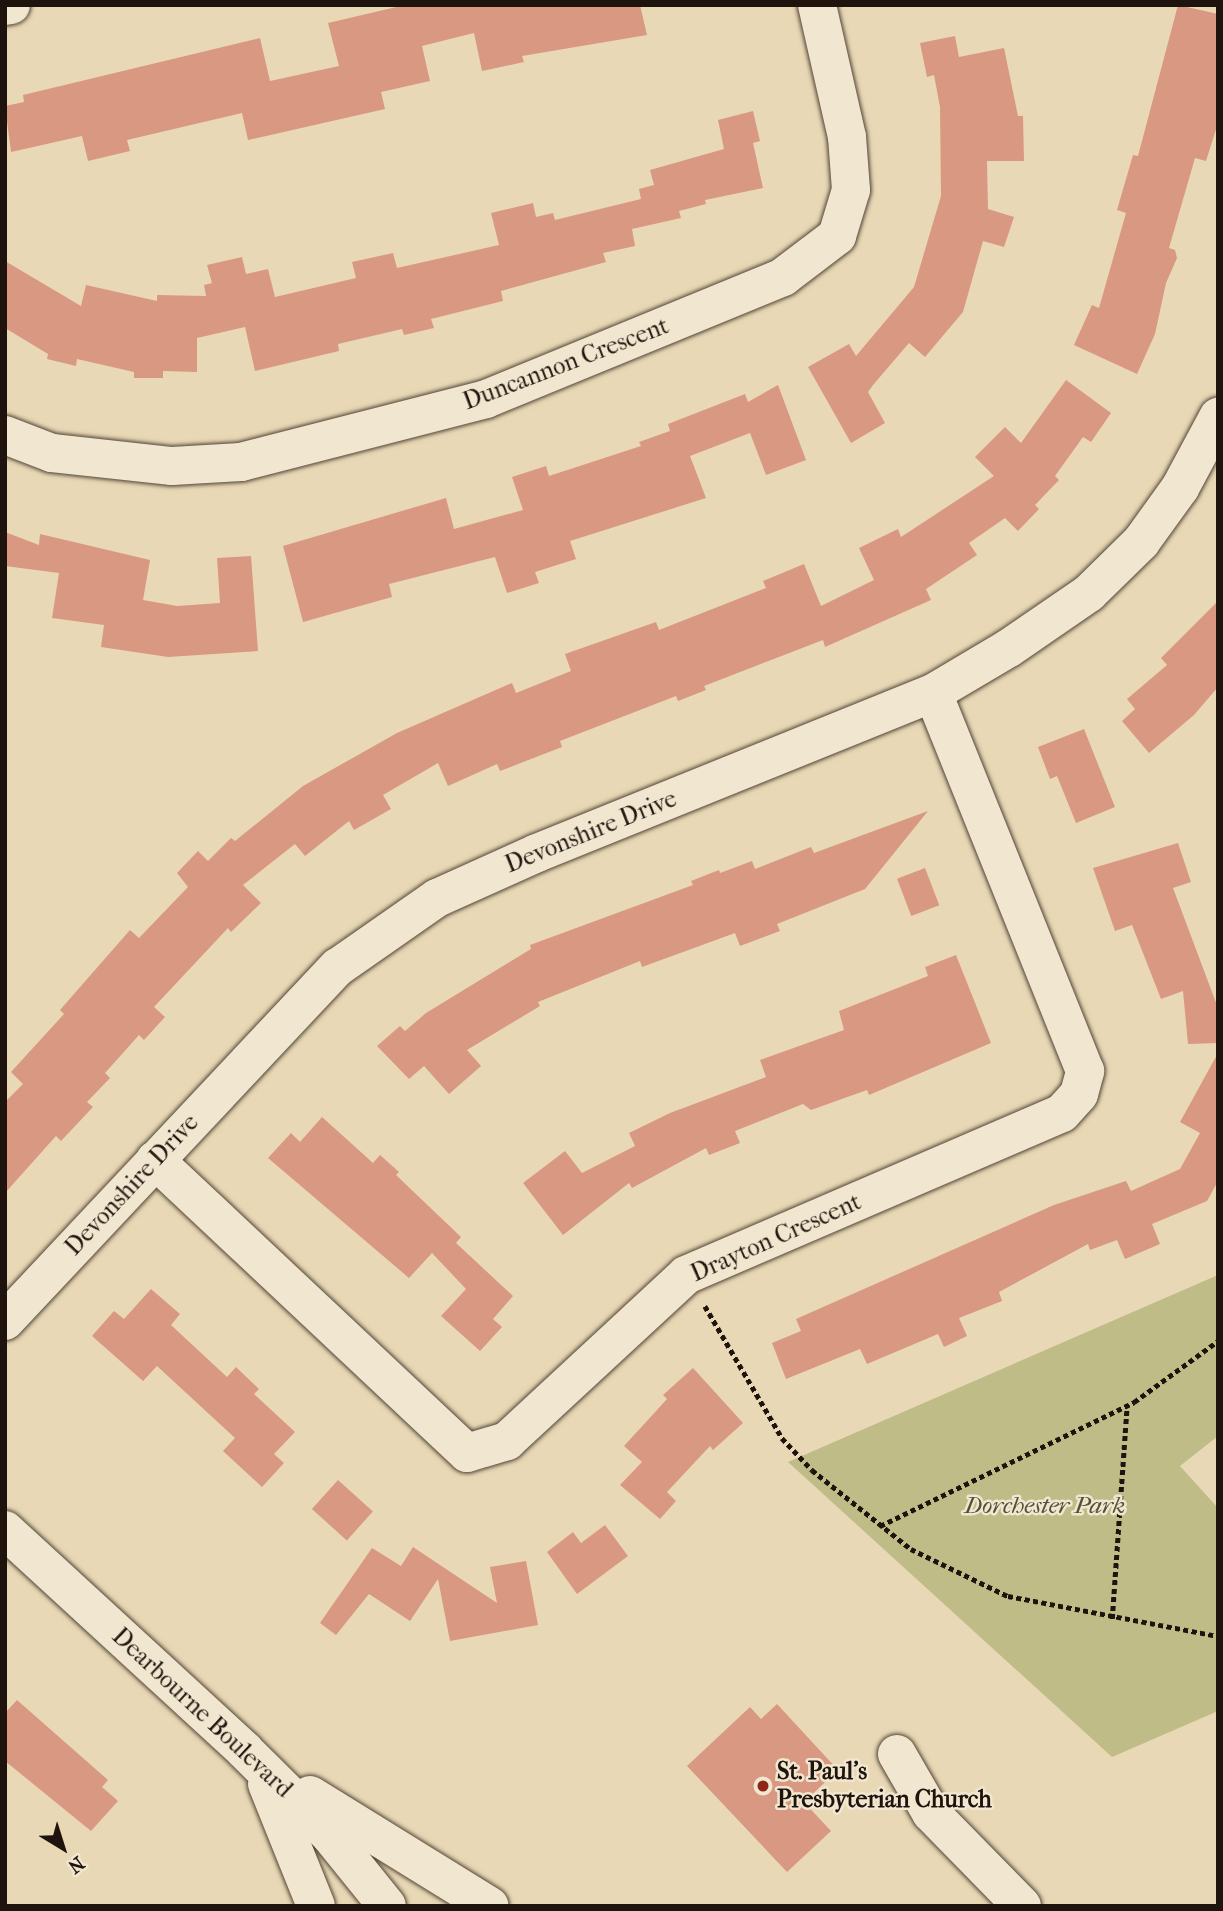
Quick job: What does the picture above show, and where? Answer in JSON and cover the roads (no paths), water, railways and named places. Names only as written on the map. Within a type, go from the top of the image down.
[{"type":"street","points":[[5,6],[10,5]]},
{"type":"street","name":"Duncannon Crescent","points":[[5,435],[52,453],[172,466],[241,462],[486,399],[783,277],[837,236],[850,190],[847,137],[817,5]]},
{"type":"street","name":"Devonshire Drive","points":[[5,1321],[338,967],[437,898],[537,853],[933,693],[1089,593],[1141,542],[1180,488],[1218,417]]},
{"type":"street","name":"Drayton Crescent","points":[[155,1160],[467,1452],[507,1441],[686,1275],[1062,1113],[1079,1094],[1085,1070],[933,693]]},
{"type":"street","name":"Dearbourne Boulevard","points":[[5,1530],[257,1763],[329,1834],[387,1906]]},
{"type":"street","points":[[897,1754],[931,1814],[1022,1906]]},
{"type":"street","points":[[257,1763],[316,1906]]},
{"type":"street","points":[[257,1763],[490,1906]]},
{"type":"place","name":"St. Paul's Presbyterian Church","points":[[763,1786]]},
{"type":"park label","name":"Dorchester Park","points":[[1045,1506]]}]
